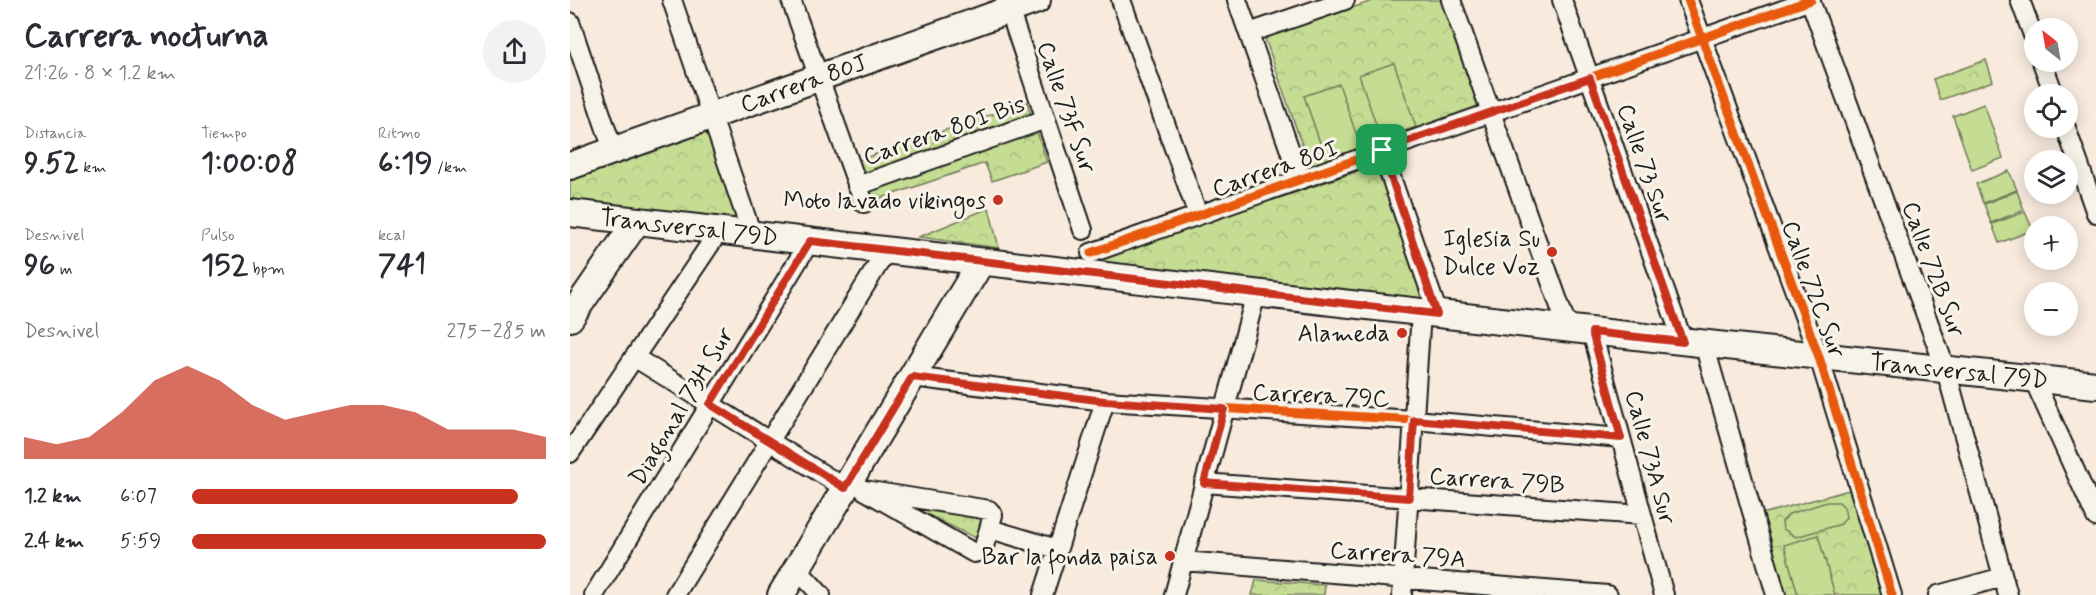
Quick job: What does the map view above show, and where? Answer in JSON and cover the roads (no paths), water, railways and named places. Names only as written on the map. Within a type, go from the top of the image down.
[{"type":"main road","name":"Carrera 80J","points":[[570,166],[819,77],[1007,5],[1037,0]]},
{"type":"main road","name":"Transversal 79D","points":[[570,213],[1429,314],[2096,385]]},
{"type":"main road","points":[[574,304],[637,221]]},
{"type":"main road","points":[[781,595],[810,583],[845,488],[981,262]]},
{"type":"street","points":[[672,0],[752,235]]},
{"type":"street","points":[[791,0],[819,77]]},
{"type":"street","points":[[1121,0],[1198,215]]},
{"type":"street","points":[[1237,0],[1300,179]]},
{"type":"street","points":[[1249,33],[1344,0]]},
{"type":"street","name":"Calle 73A Sur","points":[[1451,0],[1491,112],[1580,330],[1621,438],[1664,595]]},
{"type":"street","name":"Calle 73 Sur","points":[[1562,0],[1693,343],[1776,595]]},
{"type":"street","name":"Calle 72C Sur","points":[[1688,0],[1819,357],[1892,595]]},
{"type":"street","name":"Carrera 80I","points":[[1091,253],[1810,0]]},
{"type":"street","name":"Calle 72B Sur","points":[[1810,0],[1946,370],[2006,586]]},
{"type":"street","points":[[2020,0],[2027,18]]},
{"type":"street","name":"Calle 73F Sur","points":[[1007,5],[1083,230]]},
{"type":"street","points":[[570,22],[575,54],[613,150]]},
{"type":"street","name":"Carrera 80I Bis","points":[[819,77],[860,194],[1046,119]]},
{"type":"street","points":[[2070,138],[2091,184],[2096,213]]},
{"type":"street","points":[[1382,150],[1429,314],[1414,420],[1403,587]]},
{"type":"street","points":[[570,453],[719,231]]},
{"type":"street","name":"Diagonal 73H Sur","points":[[594,595],[810,241]]},
{"type":"street","points":[[675,595],[882,258],[890,251]]},
{"type":"street","points":[[1174,595],[1256,294]]},
{"type":"street","points":[[634,357],[845,488]]},
{"type":"street","name":"Carrera 79C","points":[[912,377],[1105,401],[1414,420],[1621,438]]},
{"type":"street","points":[[2033,378],[2096,517]]},
{"type":"street","points":[[1043,595],[1105,401]]},
{"type":"street","name":"Carrera 79B","points":[[1204,483],[1642,515]]},
{"type":"street","points":[[864,490],[989,510],[993,515],[990,528],[983,550],[974,553],[864,490]]},
{"type":"street","points":[[990,528],[1057,549]]},
{"type":"street","name":"Carrera 79A","points":[[1183,561],[1403,587],[1608,595]]},
{"type":"street","points":[[810,583],[830,595]]},
{"type":"street","points":[[1938,595],[2006,586]]},
{"type":"place","name":"Moto lavado vikingos","points":[[998,200]]},
{"type":"place","name":"Iglesia Su Dulce Voz","points":[[1552,252]]},
{"type":"place","name":"Alameda","points":[[1402,333]]},
{"type":"place","name":"Bar la fonda paisa","points":[[1170,556]]}]
